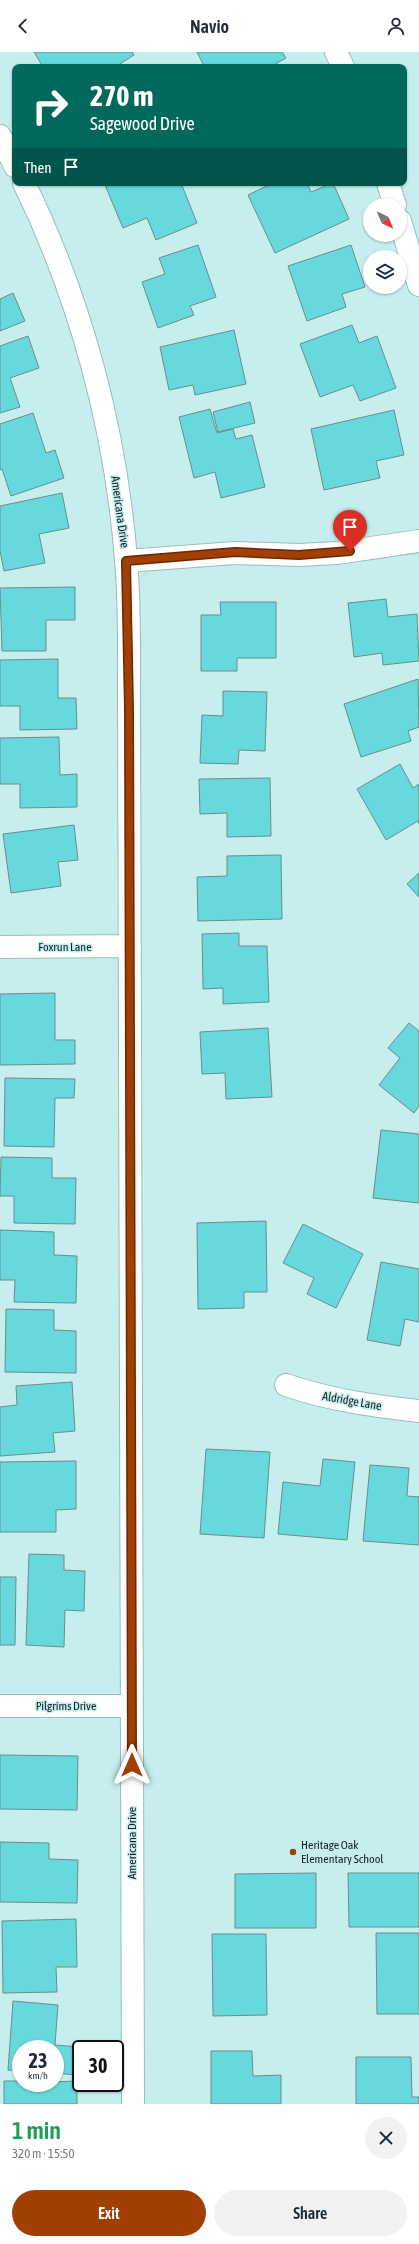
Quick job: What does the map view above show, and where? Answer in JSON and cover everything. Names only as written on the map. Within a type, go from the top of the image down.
[{"type":"street","points":[[336,52],[342,64]]},
{"type":"street","points":[[0,136],[12,160]]},
{"type":"street","name":"Americana Drive","points":[[25,186],[53,247],[90,356],[111,450],[126,561],[129,694],[133,2104]]},
{"type":"street","points":[[389,186],[393,198]]},
{"type":"street","points":[[406,242],[419,285]]},
{"type":"street","points":[[126,561],[235,552],[299,555],[337,553],[419,541]]},
{"type":"street","name":"Foxrun Lane","points":[[0,947],[130,946]]},
{"type":"street","name":"Aldridge Lane","points":[[286,1386],[318,1396],[348,1402],[419,1411]]},
{"type":"street","name":"Pilgrims Drive","points":[[0,1706],[132,1706]]},
{"type":"building","points":[[34,52],[132,52],[134,55],[120,64],[41,64]]},
{"type":"building","points":[[197,52],[282,52],[286,58],[275,64],[203,64]]},
{"type":"building","points":[[105,186],[182,186],[197,223],[156,240],[147,218],[123,228]]},
{"type":"building","points":[[267,186],[308,186],[311,192],[326,186],[334,186],[349,219],[275,253],[248,195]]},
{"type":"building","points":[[198,245],[216,297],[190,306],[194,315],[158,328],[142,282],[165,274],[159,258]]},
{"type":"building","points":[[351,245],[363,281],[363,288],[342,294],[346,307],[307,321],[288,266]]},
{"type":"building","points":[[13,293],[25,321],[0,331],[0,299]]},
{"type":"building","points":[[352,325],[359,343],[377,336],[396,388],[360,401],[353,385],[320,397],[300,344]]},
{"type":"building","points":[[234,330],[246,384],[195,395],[193,385],[169,390],[160,347]]},
{"type":"building","points":[[28,336],[39,368],[10,378],[20,407],[0,413],[0,346]]},
{"type":"building","points":[[250,402],[255,423],[218,432],[213,412]]},
{"type":"building","points":[[210,409],[217,433],[233,429],[236,439],[252,435],[265,487],[221,498],[215,472],[194,478],[179,417]]},
{"type":"building","points":[[394,410],[404,455],[376,461],[380,478],[324,490],[311,429]]},
{"type":"building","points":[[33,413],[46,453],[55,450],[64,478],[11,496],[2,469],[0,470],[0,424]]},
{"type":"building","points":[[62,493],[69,528],[39,534],[45,563],[4,571],[0,551],[0,506]]},
{"type":"building","points":[[75,587],[75,620],[46,620],[46,651],[2,651],[0,588]]},
{"type":"building","points":[[386,599],[388,617],[417,614],[419,661],[383,665],[382,653],[354,657],[348,603]]},
{"type":"building","points":[[220,602],[276,602],[276,658],[237,658],[237,671],[201,671],[201,615],[221,615]]},
{"type":"building","points":[[58,659],[58,698],[76,698],[77,729],[20,730],[20,706],[0,706],[0,660]]},
{"type":"building","points":[[418,679],[419,727],[408,731],[411,741],[361,757],[344,704]]},
{"type":"building","points":[[223,691],[267,692],[265,751],[239,750],[238,764],[200,763],[202,715],[223,716]]},
{"type":"building","points":[[59,737],[60,775],[77,774],[77,807],[20,808],[20,784],[0,784],[0,738]]},
{"type":"building","points":[[400,764],[413,788],[419,784],[419,824],[418,821],[386,840],[357,789]]},
{"type":"building","points":[[270,778],[271,836],[227,837],[227,813],[200,814],[199,779]]},
{"type":"building","points":[[74,825],[78,860],[58,862],[61,886],[11,893],[3,834]]},
{"type":"building","points":[[281,855],[282,919],[198,921],[197,877],[227,876],[227,856]]},
{"type":"building","points":[[419,873],[419,897],[407,884]]},
{"type":"building","points":[[239,933],[239,946],[267,946],[269,1002],[223,1004],[223,988],[203,989],[202,934]]},
{"type":"building","points":[[55,993],[55,1040],[75,1040],[75,1064],[0,1065],[0,994]]},
{"type":"building","points":[[409,1023],[419,1031],[419,1106],[414,1113],[379,1085],[400,1058],[388,1048]]},
{"type":"building","points":[[268,1028],[272,1097],[226,1099],[225,1073],[202,1074],[200,1032]]},
{"type":"building","points":[[5,1078],[75,1079],[74,1098],[55,1098],[54,1147],[4,1146]]},
{"type":"building","points":[[381,1130],[419,1134],[419,1203],[373,1198]]},
{"type":"building","points":[[1,1157],[52,1158],[52,1178],[76,1178],[75,1224],[14,1223],[14,1196],[0,1196]]},
{"type":"building","points":[[266,1221],[267,1292],[244,1292],[244,1308],[198,1309],[197,1223]]},
{"type":"building","points":[[303,1224],[363,1254],[336,1308],[307,1294],[314,1278],[283,1263]]},
{"type":"building","points":[[0,1230],[54,1232],[54,1255],[77,1256],[76,1303],[14,1302],[15,1280],[0,1280]]},
{"type":"building","points":[[381,1262],[419,1269],[419,1322],[405,1319],[400,1346],[367,1340]]},
{"type":"building","points":[[6,1309],[54,1310],[54,1330],[76,1331],[76,1373],[5,1372]]},
{"type":"building","points":[[72,1382],[75,1431],[53,1433],[55,1452],[0,1456],[0,1407],[17,1405],[16,1386]]},
{"type":"building","points":[[206,1449],[270,1452],[264,1538],[200,1534]]},
{"type":"building","points":[[323,1459],[355,1462],[347,1540],[278,1534],[283,1482],[320,1486]]},
{"type":"building","points":[[76,1461],[76,1509],[56,1510],[56,1532],[0,1532],[0,1462]]},
{"type":"building","points":[[370,1465],[409,1468],[407,1496],[419,1497],[419,1545],[363,1541]]},
{"type":"building","points":[[29,1554],[64,1555],[64,1570],[85,1571],[84,1611],[65,1610],[64,1647],[26,1645]]},
{"type":"building","points":[[0,1577],[16,1577],[15,1645],[0,1645]]},
{"type":"building","points":[[0,1755],[78,1756],[77,1810],[0,1809]]},
{"type":"building","points":[[0,1842],[49,1843],[49,1859],[78,1860],[77,1903],[0,1902]]},
{"type":"building","points":[[316,1873],[316,1928],[235,1928],[235,1874]]},
{"type":"building","points":[[348,1873],[419,1873],[419,1927],[349,1927]]},
{"type":"building","points":[[76,1919],[77,1967],[56,1967],[57,1992],[3,1993],[2,1921]]},
{"type":"building","points":[[376,1933],[419,1933],[419,2014],[377,2014]]},
{"type":"building","points":[[212,1934],[266,1934],[267,2015],[213,2016]]},
{"type":"building","points":[[13,2001],[58,2005],[55,2040],[12,2040],[12,2070],[8,2070]]},
{"type":"building","points":[[64,2046],[72,2046],[72,2075],[64,2074]]},
{"type":"building","points":[[211,2051],[252,2051],[253,2076],[281,2075],[281,2104],[211,2104]]},
{"type":"building","points":[[356,2057],[411,2057],[412,2097],[419,2097],[419,2104],[356,2104]]},
{"type":"building","points":[[4,2081],[12,2081],[12,2092],[64,2092],[64,2081],[72,2081],[72,2092],[77,2092],[77,2104],[4,2104]]},
{"type":"place","name":"Heritage Oak Elementary School","points":[[293,1852]]},
{"type":"route","points":[[132,1765],[129,709],[126,561],[235,552],[299,555],[350,551]]}]
